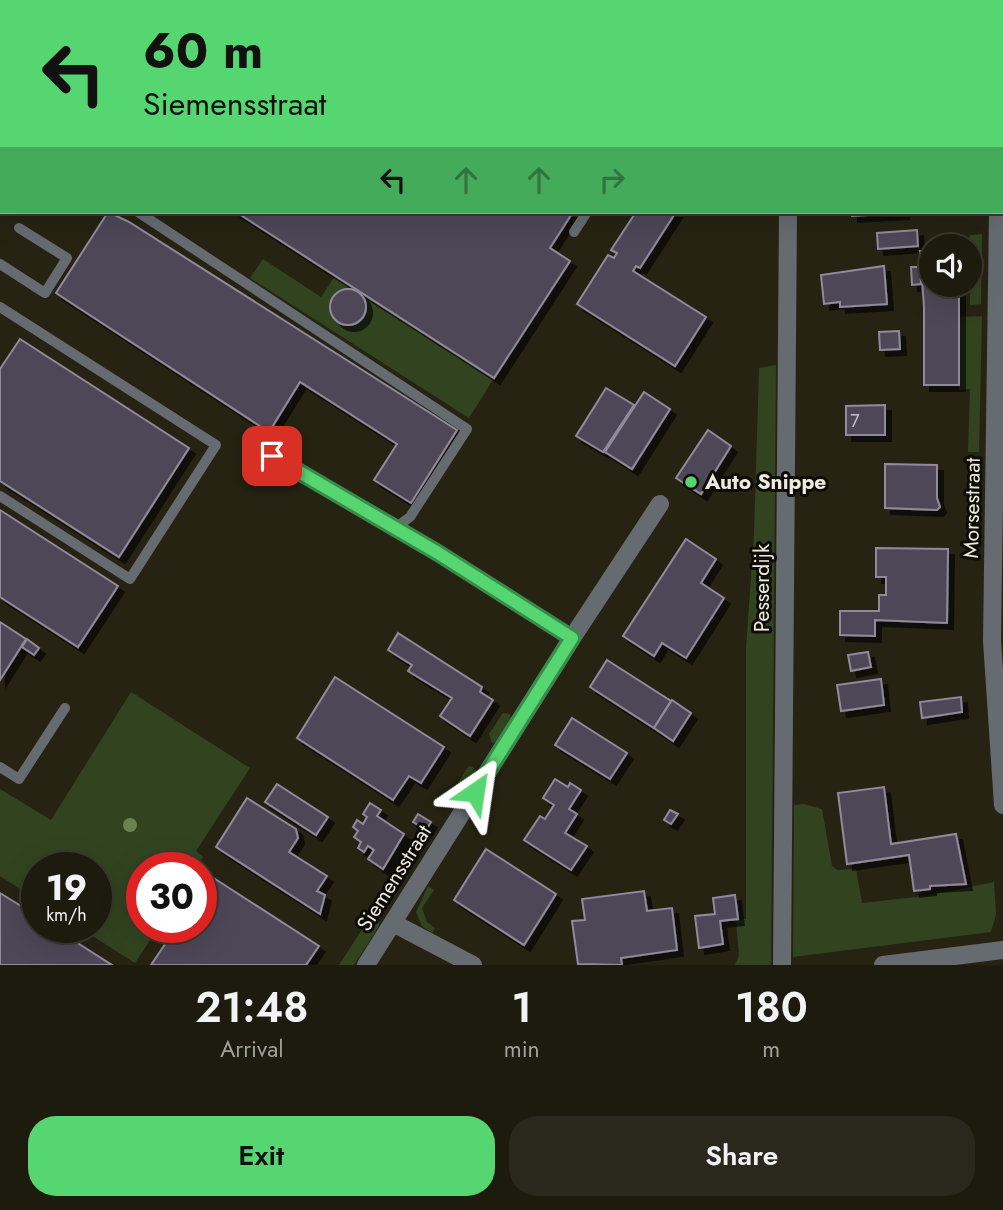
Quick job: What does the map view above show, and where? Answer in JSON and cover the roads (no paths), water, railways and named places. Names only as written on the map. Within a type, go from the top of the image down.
[{"type":"street","name":"Pesserdijk","points":[[782,965],[788,214]]},
{"type":"street","name":"Morsestraat","points":[[998,214],[1000,296],[992,640],[1003,805]]},
{"type":"street","name":"Siemensstraat","points":[[366,965],[572,638],[660,504]]},
{"type":"street","points":[[393,923],[474,965]]},
{"type":"street","points":[[883,965],[1003,950]]},
{"type":"lane","points":[[141,214],[467,429],[410,517],[395,528]]},
{"type":"lane","points":[[574,232],[586,214]]},
{"type":"lane","points":[[0,264],[45,293],[67,258],[19,228]]},
{"type":"lane","points":[[0,307],[216,444],[130,579],[0,496]]},
{"type":"lane","points":[[272,456],[395,528],[572,638]]},
{"type":"lane","points":[[0,767],[19,779],[65,708]]},
{"type":"place","name":"Auto Snippe","points":[[691,482]]}]
